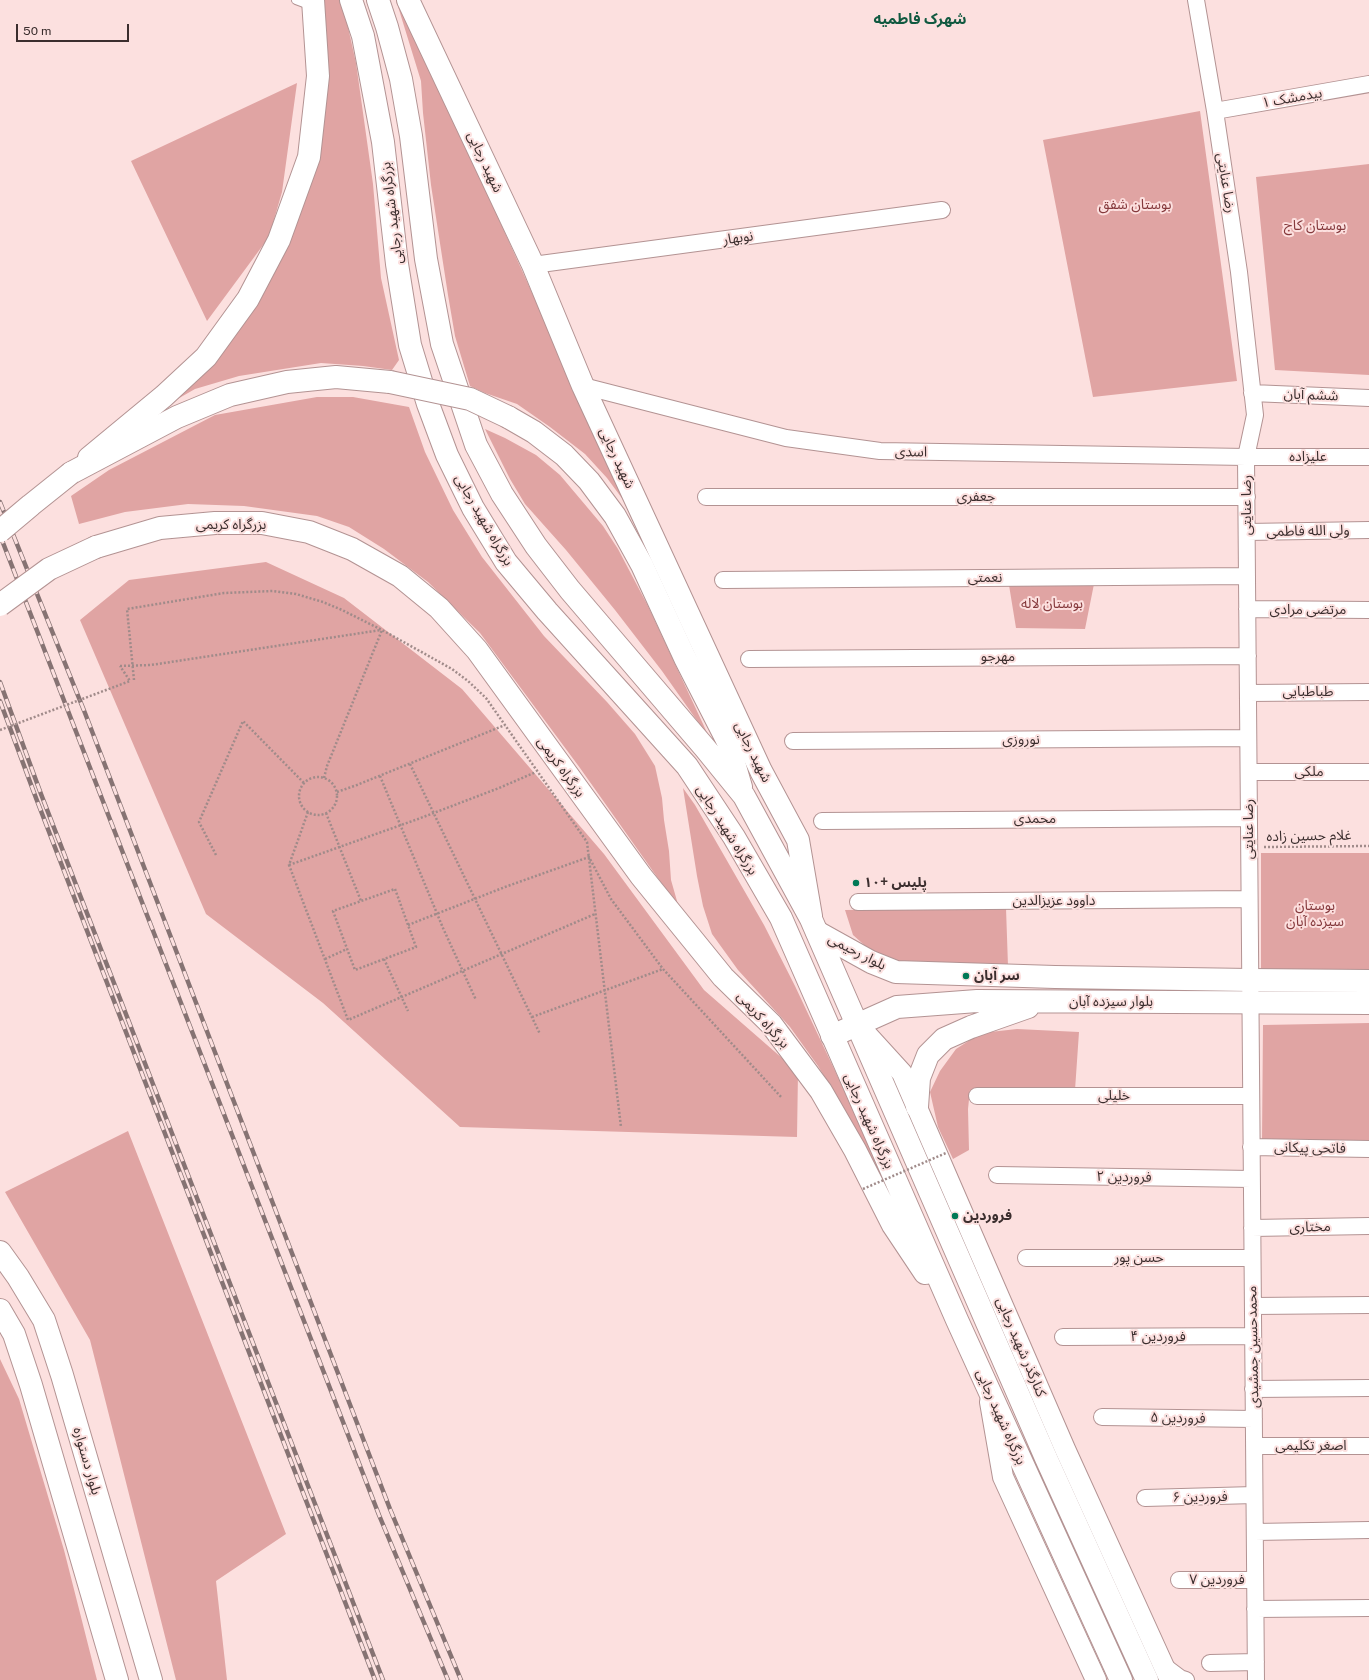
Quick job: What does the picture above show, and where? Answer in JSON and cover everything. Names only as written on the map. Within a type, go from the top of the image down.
[{"type":"main road","name":"بزرگراه شهید رجایی","points":[[351,0],[363,36],[378,113],[397,264],[410,345],[428,404],[447,455],[473,508],[506,562],[687,766],[734,837],[781,918],[957,1320],[1121,1680]]},
{"type":"main road","name":"بزرگراه شهید رجایی","points":[[378,0],[401,79],[411,136],[426,259],[442,344],[476,445],[502,494],[536,546],[570,590],[744,796],[814,926],[1046,1458],[1147,1680]]},
{"type":"main road","name":"شهید رجایی","points":[[408,0],[533,265],[584,386],[761,771],[798,840],[814,926]]},
{"type":"main road","points":[[0,531],[164,396],[206,357],[248,299],[279,240],[309,157],[318,76],[308,2]]},
{"type":"main road","points":[[71,473],[177,417],[230,395],[287,382],[336,377],[390,382],[470,399],[508,417],[534,432],[564,455],[589,481],[615,516],[642,566],[685,658],[728,742],[744,796]]},
{"type":"main road","name":"بزرگراه کریمی","points":[[0,605],[49,569],[96,547],[160,528],[215,523],[262,523],[309,532],[352,549],[400,576],[439,608],[477,650],[515,722],[723,977],[771,1024],[822,1091],[855,1150],[893,1225],[957,1320]]},
{"type":"main road","name":"بلوار رحیمی","points":[[814,926],[871,962],[896,972],[921,973]]},
{"type":"main road","points":[[921,973],[909,981],[907,987],[910,998],[926,1005]]},
{"type":"main road","name":"بلوار سیزده آبان","points":[[921,973],[1369,981]]},
{"type":"main road","name":"بلوار سیزده آبان","points":[[857,1024],[897,1008],[977,1001],[1250,1009],[1369,1004]]},
{"type":"main road","points":[[917,1107],[919,1078],[928,1054],[944,1039],[972,1027],[1044,1002]]},
{"type":"main road","points":[[832,1036],[857,1024]]},
{"type":"main road","name":"بلوار دستواره","points":[[0,1252],[18,1277],[44,1320],[62,1375],[151,1680]]},
{"type":"main road","points":[[0,1310],[14,1334],[31,1385],[117,1680]]},
{"type":"street","name":"رضا عنایتی","points":[[1196,0],[1215,111],[1239,272],[1255,415],[1246,458],[1250,1009]]},
{"type":"street","name":"بیدمشک ۱","points":[[1215,111],[1369,84]]},
{"type":"street","name":"نوبهار","points":[[533,265],[942,210]]},
{"type":"street","name":"اسدی","points":[[584,386],[786,438],[880,451],[1246,458]]},
{"type":"street","name":"ششم آبان","points":[[1252,393],[1369,398]]},
{"type":"street","name":"علیزاده","points":[[1246,458],[1369,457]]},
{"type":"street","name":"جعفری","points":[[706,497],[1247,497]]},
{"type":"street","name":"ولی الله فاطمی","points":[[1247,532],[1369,530]]},
{"type":"street","name":"نعمتی","points":[[723,580],[1247,576]]},
{"type":"street","name":"مرتضی مرادی","points":[[1247,609],[1369,610]]},
{"type":"street","name":"مهرجو","points":[[749,658],[1248,656]]},
{"type":"street","name":"طباطبایی","points":[[1248,693],[1369,692]]},
{"type":"street","name":"نوروزی","points":[[793,741],[1248,738]]},
{"type":"street","name":"ملکی","points":[[1248,772],[1369,772]]},
{"type":"street","name":"محمدی","points":[[822,821],[1249,818]]},
{"type":"street","name":"داوود عزیزالدین","points":[[858,902],[1249,899]]},
{"type":"street","name":"محمدحسین جمشیدی","points":[[1250,1009],[1256,1680]]},
{"type":"street","name":"کنارگذر شهید رجایی","points":[[857,1024],[902,1073],[1065,1449],[1167,1673]]},
{"type":"street","name":"خلیلی","points":[[977,1096],[1251,1096]]},
{"type":"street","name":"فاتحی پیکانی","points":[[1251,1147],[1369,1149]]},
{"type":"street","name":"فروردین ۲","points":[[997,1175],[1251,1179]]},
{"type":"street","name":"مختاری","points":[[1252,1228],[1369,1226]]},
{"type":"street","name":"حسن پور","points":[[1026,1258],[1252,1258]]},
{"type":"street","points":[[1253,1306],[1369,1305]]},
{"type":"street","name":"فروردین ۴","points":[[1063,1337],[1253,1336]]},
{"type":"street","points":[[988,1388],[1003,1477],[1096,1680]]},
{"type":"street","points":[[1253,1390],[1369,1388]]},
{"type":"street","name":"فروردین ۵","points":[[1102,1417],[1254,1419]]},
{"type":"street","name":"اصغر تکلیمی","points":[[1254,1446],[1369,1446]]},
{"type":"street","name":"فروردین ۶","points":[[1145,1498],[1254,1495]]},
{"type":"street","points":[[1255,1532],[1369,1530]]},
{"type":"street","name":"فروردین ۷","points":[[1179,1580],[1255,1580]]},
{"type":"street","points":[[1255,1609],[1369,1608]]},
{"type":"street","points":[[1210,1663],[1256,1662]]},
{"type":"street","points":[[1167,1673],[1186,1680]]},
{"type":"path","points":[[134,680],[127,609],[192,597],[249,591],[273,591],[296,594],[323,602],[382,630],[452,670],[468,681],[515,722],[536,772],[580,831],[586,842],[621,1127]]},
{"type":"path","points":[[0,730],[130,681],[120,666],[158,664],[382,630]]},
{"type":"path","points":[[324,778],[327,766],[382,630]]},
{"type":"path","points":[[216,855],[199,822],[243,721],[304,783]]},
{"type":"path","points":[[337,792],[515,722]]},
{"type":"path","points":[[410,764],[540,1034]]},
{"type":"path","points":[[289,865],[400,826],[499,788],[536,772]]},
{"type":"path","points":[[380,776],[437,914],[476,1000]]},
{"type":"path","points":[[312,778],[324,778],[334,786],[337,792],[335,804],[326,813],[314,815],[308,812],[300,803],[298,797],[299,791],[304,783],[312,778]]},
{"type":"path","points":[[308,812],[289,865],[348,1020],[595,914]]},
{"type":"path","points":[[326,813],[361,901]]},
{"type":"path","name":"غلام حسین زاده","points":[[1249,847],[1369,846]]},
{"type":"path","points":[[408,925],[589,857]]},
{"type":"path","points":[[589,857],[610,899],[663,969],[782,1098]]},
{"type":"path","points":[[394,888],[416,947],[355,970],[333,911],[361,901],[394,888]]},
{"type":"path","points":[[325,959],[347,949]]},
{"type":"path","points":[[384,959],[408,1011]]},
{"type":"path","points":[[532,1017],[663,969]]},
{"type":"path","points":[[863,1189],[946,1152]]},
{"type":"green space","points":[[324,0],[342,0],[356,63],[373,184],[381,278],[399,360],[392,370],[321,363],[239,376],[195,389],[167,405],[241,322],[325,81],[327,36]]},
{"type":"green space","points":[[396,0],[400,0],[579,397],[635,516],[607,478],[585,454],[517,404],[470,386],[455,336],[448,295],[431,185],[421,81]]},
{"type":"green space","points":[[297,83],[282,192],[269,237],[207,321],[131,161]]},
{"type":"green space","name":"بوستان شفق","points":[[1200,111],[1237,381],[1093,397],[1043,140]]},
{"type":"green space","name":"بوستان کاج","points":[[1369,164],[1369,375],[1275,370],[1256,177]]},
{"type":"green space","points":[[317,397],[353,397],[409,407],[425,452],[453,510],[482,557],[544,636],[607,702],[635,734],[655,766],[662,798],[671,880],[679,908],[580,768],[480,633],[428,582],[384,549],[349,527],[317,516],[244,506],[188,504],[125,512],[79,524],[71,496],[109,470],[215,415]]},
{"type":"green space","points":[[485,429],[536,455],[560,475],[603,526],[618,549],[648,606],[710,739],[662,671],[615,610],[566,550],[525,504],[510,479]]},
{"type":"green space","points":[[266,562],[344,598],[462,689],[604,854],[704,990],[798,1072],[797,1137],[460,1127],[323,1003],[206,914],[80,620],[129,580]]},
{"type":"green space","name":"بوستان لاله","points":[[1008,579],[1095,579],[1085,629],[1016,628]]},
{"type":"green space","points":[[683,788],[695,805],[764,925],[795,986],[877,1160],[872,1164],[844,1108],[818,1066],[790,1027],[738,970],[712,934],[703,906],[697,876]]},
{"type":"green space","name":"بوستان سیزده آبان","points":[[1261,853],[1369,853],[1369,977],[1261,975]]},
{"type":"green space","points":[[1006,908],[1008,966],[912,966],[881,960],[853,935],[845,910]]},
{"type":"green space","points":[[1369,1023],[1369,1144],[1262,1141],[1263,1025]]},
{"type":"green space","points":[[1017,1029],[1079,1032],[1075,1090],[970,1090],[968,1109],[969,1150],[953,1159],[938,1127],[930,1092],[940,1071],[956,1049],[981,1033]]},
{"type":"green space","points":[[128,1131],[286,1534],[216,1581],[227,1680],[176,1680],[90,1340],[5,1192]]},
{"type":"green space","points":[[0,1359],[19,1399],[64,1550],[97,1680],[0,1680]]},
{"type":"railway","points":[[0,502],[85,713],[390,1509],[461,1680]]},
{"type":"railway","points":[[0,535],[379,1515],[448,1680]]},
{"type":"railway","points":[[0,682],[41,794],[383,1680]]},
{"type":"railway","points":[[0,701],[375,1680]]},
{"type":"place","name":"پلیس +۱۰","points":[[856,883]]},
{"type":"place","name":"سر آبان","points":[[966,976]]},
{"type":"place","name":"فروردین","points":[[955,1216]]},
{"type":"district","name":"شهرک فاطمیه","points":[[920,19]]}]
